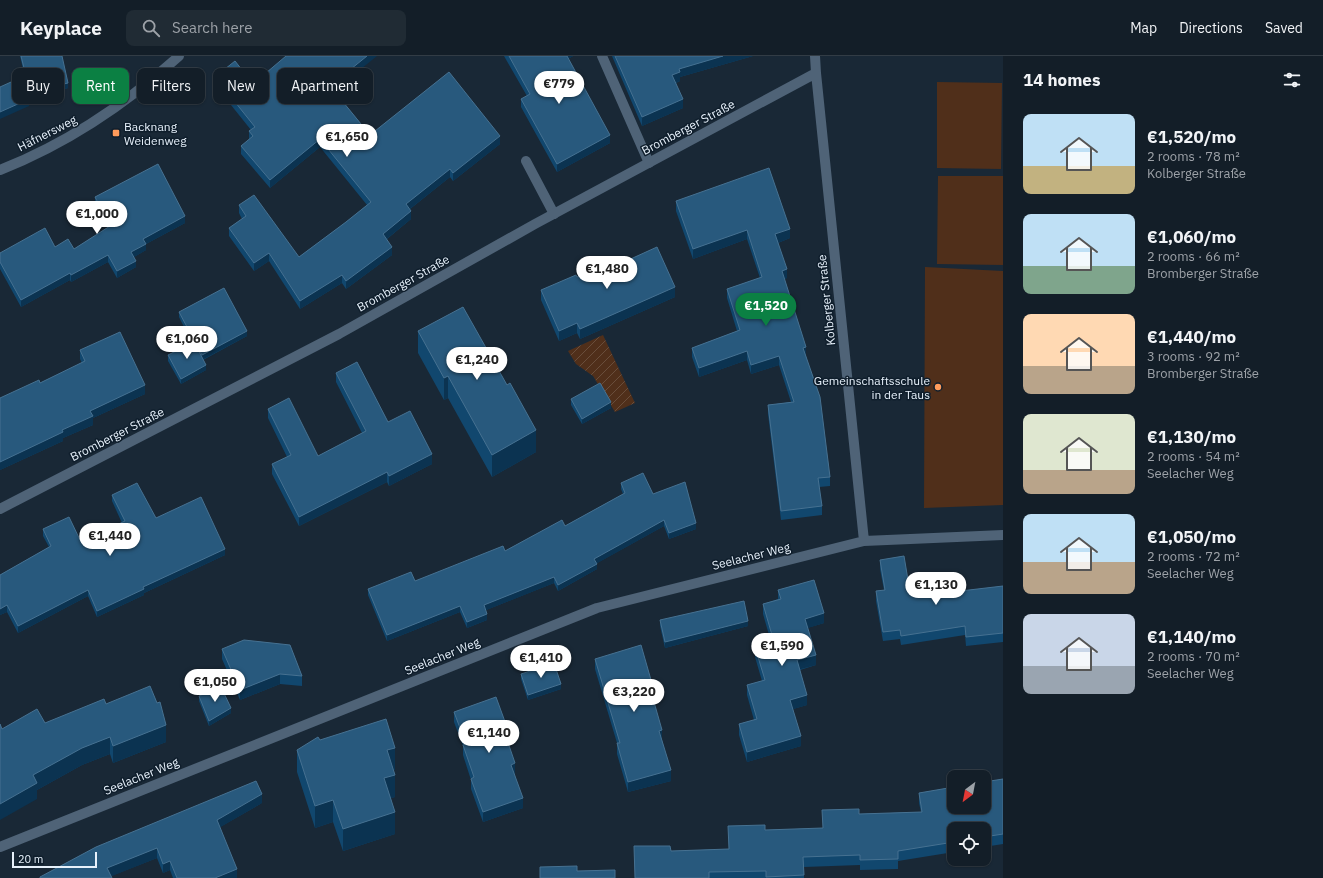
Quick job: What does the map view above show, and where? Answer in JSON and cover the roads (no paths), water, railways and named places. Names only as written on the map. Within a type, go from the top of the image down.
[{"type":"street","name":"Häfnersweg","points":[[0,170],[79,132],[127,99],[179,56]]},
{"type":"street","points":[[602,56],[650,163]]},
{"type":"street","name":"Kolberger Straße","points":[[815,56],[864,541]]},
{"type":"street","name":"Bromberger Straße","points":[[0,509],[339,334],[554,214],[816,73]]},
{"type":"street","points":[[526,161],[554,214]]},
{"type":"street","name":"Seelacher Weg","points":[[0,847],[597,608],[864,541],[1003,535]]},
{"type":"place","name":"Backnang Weidenweg","points":[[116,133]]},
{"type":"place","name":"Gemeinschaftsschule in der Taus","points":[[938,387]]}]
